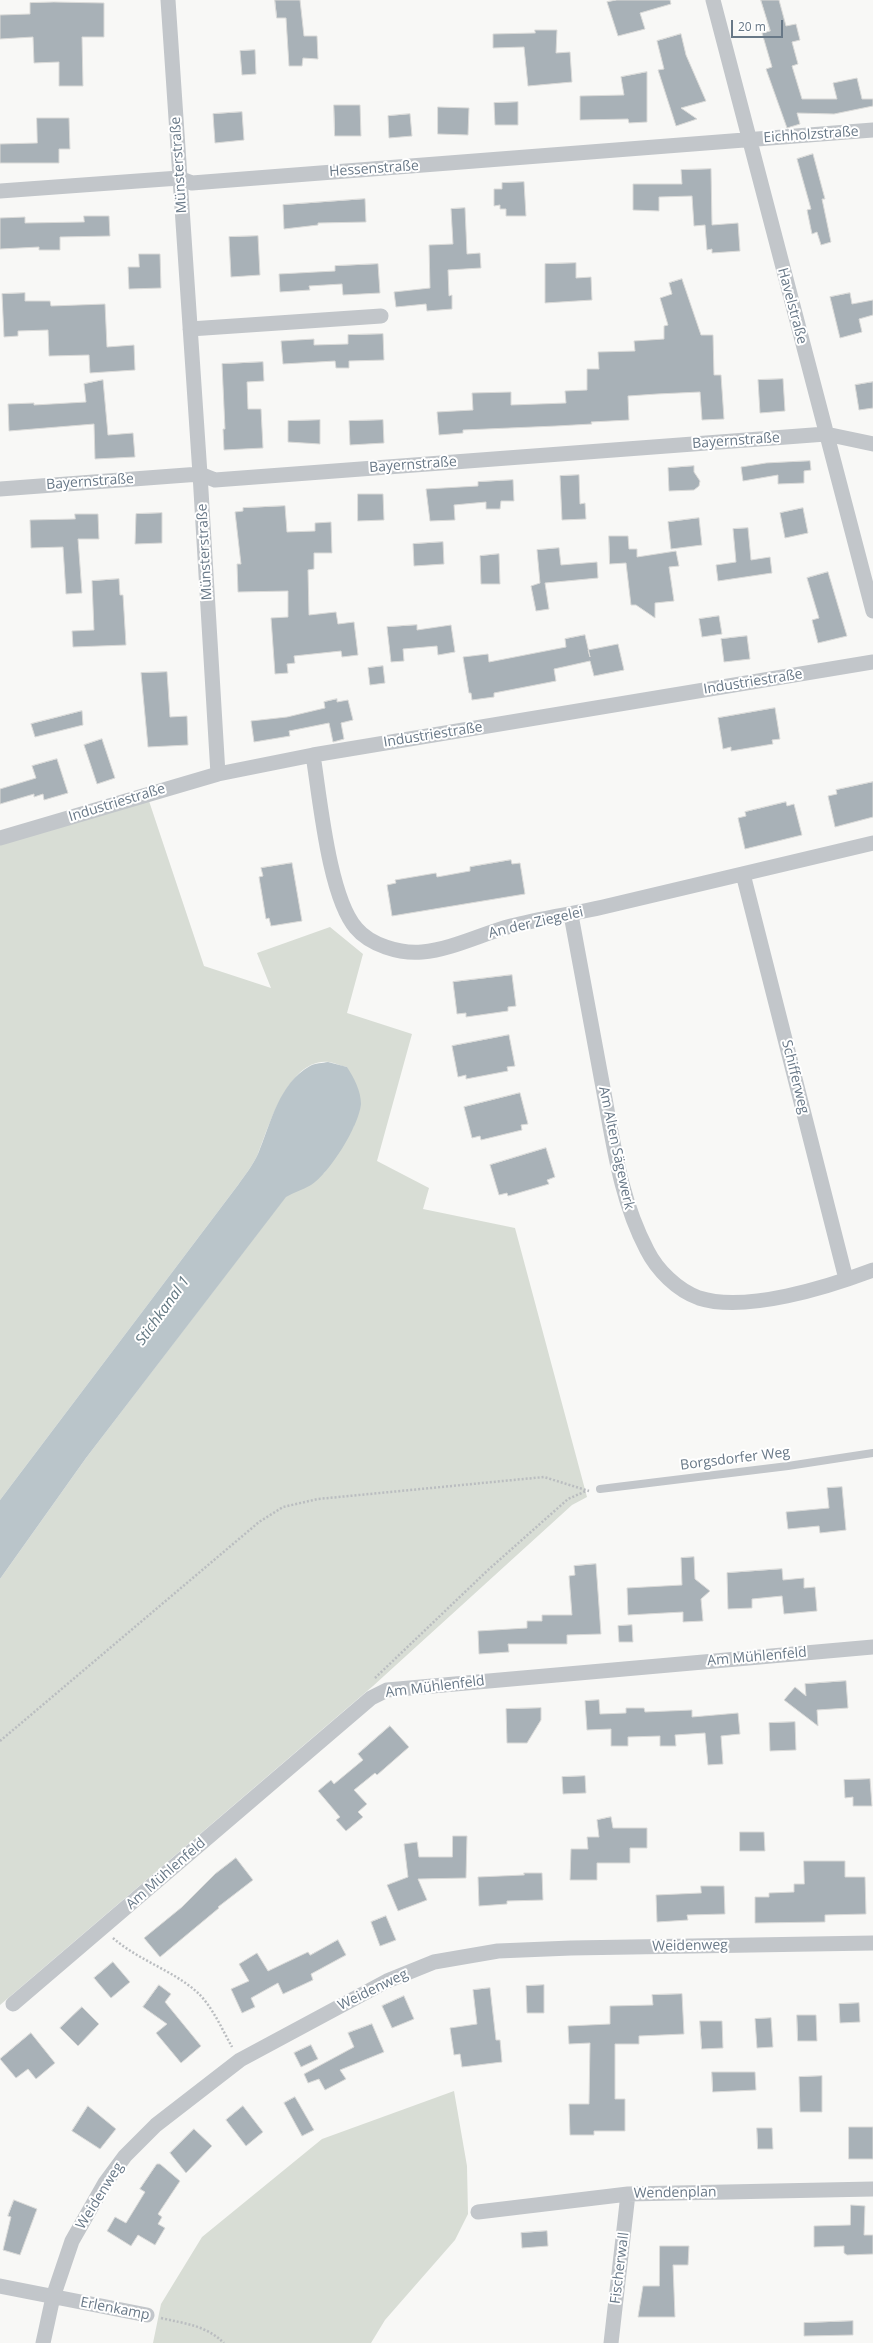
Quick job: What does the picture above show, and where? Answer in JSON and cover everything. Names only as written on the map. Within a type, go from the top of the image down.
[{"type":"street","name":"Münsterstraße","points":[[168,0],[200,474],[218,774]]},
{"type":"street","name":"Havelstraße","points":[[713,0],[748,140],[873,610]]},
{"type":"street","name":"Eichholzstraße","points":[[748,140],[873,130]]},
{"type":"street","name":"Hessenstraße","points":[[0,192],[179,178],[192,182],[748,140]]},
{"type":"street","points":[[190,329],[381,316]]},
{"type":"street","name":"Bayernstraße","points":[[0,489],[200,474],[215,480],[826,434],[873,444]]},
{"type":"street","name":"Industriestraße","points":[[0,838],[218,774],[313,755],[873,662]]},
{"type":"street","name":"An der Ziegelei","points":[[313,755],[334,877],[342,906],[356,929],[373,941],[400,952],[420,952],[441,949],[512,926],[571,914],[873,843]]},
{"type":"street","name":"Schifferweg","points":[[743,874],[846,1279]]},
{"type":"street","name":"Am Alten Sägewerk","points":[[571,914],[624,1195],[647,1252],[662,1271],[677,1286],[699,1298],[719,1302],[748,1302],[794,1294],[873,1270]]},
{"type":"street","name":"Am Mühlenfeld","points":[[13,2004],[367,1702],[387,1690],[873,1647]]},
{"type":"street","name":"Weidenweg","points":[[43,2343],[53,2297],[72,2241],[104,2183],[125,2156],[156,2125],[240,2060],[387,1981],[434,1962],[498,1951],[571,1948],[873,1943]]},
{"type":"street","name":"Wendenplan","points":[[478,2212],[628,2194],[873,2190]]},
{"type":"street","name":"Fischerwall","points":[[611,2343],[628,2194]]},
{"type":"street","name":"Erlenkamp","points":[[0,2286],[146,2315]]},
{"type":"lane","name":"Borgsdorfer Weg","points":[[600,1489],[788,1466],[873,1452]]},
{"type":"path","points":[[0,1741],[259,1522],[283,1508],[318,1499],[544,1477],[587,1491]]},
{"type":"path","points":[[367,1702],[366,1694],[368,1686],[383,1669],[488,1570],[568,1499],[587,1491],[600,1489]]},
{"type":"path","points":[[104,1927],[130,1951],[188,1985],[198,1993],[212,2013],[240,2060]]},
{"type":"path","name":"Erlenkamp","points":[[146,2315],[198,2326],[213,2332],[224,2343]]},
{"type":"shaded area","points":[[149,801],[204,966],[271,988],[257,953],[330,927],[363,954],[347,1013],[412,1034],[377,1161],[429,1188],[423,1209],[515,1228],[587,1497],[572,1505],[373,1686],[0,2005],[0,1579],[86,1458],[286,1196],[324,1173],[354,1126],[347,1067],[329,1062],[315,1063],[303,1070],[292,1082],[283,1096],[268,1127],[258,1154],[246,1174],[0,1500],[0,844]]},
{"type":"shaded area","points":[[454,2091],[467,2166],[468,2214],[455,2240],[385,2320],[371,2343],[153,2343],[161,2304],[202,2237],[322,2139]]},
{"type":"water","name":"Stichkanal 1","points":[[328,1062],[347,1067],[357,1085],[361,1099],[359,1113],[355,1124],[342,1149],[326,1171],[311,1185],[286,1197],[86,1458],[0,1579],[0,1500],[249,1170],[258,1154],[283,1093],[299,1073],[310,1066]]},
{"type":"building","points":[[275,0],[300,0],[304,36],[317,36],[318,59],[303,58],[302,66],[289,66],[286,18],[277,18]]},
{"type":"building","points":[[617,0],[670,0],[671,4],[640,13],[645,29],[618,36],[607,2]]},
{"type":"building","points":[[761,0],[779,0],[786,26],[796,24],[800,40],[792,42],[798,64],[792,66],[802,99],[837,99],[833,83],[857,78],[862,99],[873,99],[873,106],[834,114],[797,113],[800,124],[787,128],[766,69],[772,67],[762,33],[770,31]]},
{"type":"building","points":[[30,3],[104,3],[104,37],[82,37],[83,86],[59,86],[59,62],[34,63],[33,37],[0,39],[0,15],[30,14]]},
{"type":"building","points":[[535,30],[557,30],[556,53],[570,52],[572,82],[528,86],[524,47],[493,48],[493,34],[535,33]]},
{"type":"building","points":[[681,34],[686,55],[706,101],[681,108],[697,119],[676,126],[658,70],[664,69],[657,41]]},
{"type":"building","points":[[255,50],[256,74],[242,75],[240,51]]},
{"type":"building","points":[[647,72],[647,122],[629,123],[628,119],[580,120],[580,96],[624,95],[621,77]]},
{"type":"building","points":[[518,102],[518,125],[495,125],[494,103]]},
{"type":"building","points":[[334,105],[360,105],[361,136],[335,136]]},
{"type":"building","points":[[438,107],[469,108],[468,135],[438,134]]},
{"type":"building","points":[[242,112],[244,140],[215,143],[213,114]]},
{"type":"building","points":[[410,114],[412,136],[389,138],[388,116]]},
{"type":"building","points":[[37,118],[69,118],[70,149],[59,149],[59,163],[0,163],[0,144],[37,143]]},
{"type":"building","points":[[813,154],[825,199],[822,199],[831,242],[821,245],[817,232],[812,234],[807,210],[811,209],[797,159]]},
{"type":"building","points":[[711,169],[712,225],[738,223],[740,251],[712,253],[712,249],[707,250],[705,225],[694,226],[692,196],[659,197],[659,211],[633,210],[633,184],[682,184],[681,170]]},
{"type":"building","points":[[524,182],[526,216],[506,216],[506,209],[500,209],[500,205],[494,206],[494,189],[502,189],[502,183]]},
{"type":"building","points":[[365,199],[366,222],[318,223],[318,225],[284,229],[283,205]]},
{"type":"building","points":[[465,208],[467,254],[480,253],[481,268],[448,270],[449,296],[452,295],[452,309],[427,311],[426,304],[396,307],[394,292],[430,288],[429,245],[453,244],[451,209]]},
{"type":"building","points":[[84,216],[109,216],[110,236],[60,237],[60,250],[39,250],[39,247],[0,249],[0,218],[25,217],[25,223],[84,222]]},
{"type":"building","points":[[258,236],[260,275],[231,277],[229,237]]},
{"type":"building","points":[[139,254],[160,254],[161,288],[129,289],[128,267],[139,267]]},
{"type":"building","points":[[576,263],[576,278],[591,277],[592,300],[545,303],[545,264]]},
{"type":"building","points":[[378,264],[380,293],[343,295],[342,284],[309,286],[310,290],[280,292],[279,274],[335,271],[335,266]]},
{"type":"building","points":[[682,279],[701,335],[713,335],[714,375],[721,375],[724,419],[702,420],[700,392],[657,394],[628,396],[629,420],[591,422],[592,424],[463,430],[463,433],[439,435],[437,412],[473,410],[472,393],[511,392],[511,405],[566,403],[565,391],[587,390],[587,369],[599,369],[598,352],[635,351],[634,341],[664,339],[664,326],[668,325],[660,298],[672,294],[669,283]]},
{"type":"building","points":[[25,293],[25,301],[50,301],[51,306],[105,304],[107,347],[134,345],[135,370],[90,373],[89,355],[49,356],[48,330],[18,331],[18,336],[4,337],[2,294]]},
{"type":"building","points":[[850,293],[852,304],[873,300],[873,315],[859,319],[862,332],[840,338],[830,297]]},
{"type":"building","points":[[383,334],[384,360],[349,361],[349,368],[336,368],[335,361],[283,364],[281,341],[314,339],[314,345],[348,344],[348,335]]},
{"type":"building","points":[[263,362],[264,381],[247,382],[248,409],[261,409],[263,448],[224,450],[223,429],[225,429],[222,364]]},
{"type":"building","points":[[783,379],[785,411],[760,413],[758,380]]},
{"type":"building","points":[[103,380],[108,435],[133,433],[135,457],[95,459],[94,424],[9,431],[8,404],[34,403],[34,405],[86,402],[84,384]]},
{"type":"building","points":[[873,382],[873,408],[859,410],[855,385]]},
{"type":"building","points":[[320,420],[320,444],[288,442],[288,421]]},
{"type":"building","points":[[383,420],[384,443],[350,445],[349,421]]},
{"type":"building","points":[[810,461],[811,470],[804,471],[804,483],[778,484],[778,475],[743,481],[741,467],[766,463]]},
{"type":"building","points":[[694,466],[694,472],[700,481],[699,486],[694,490],[669,491],[668,468]]},
{"type":"building","points":[[579,475],[580,504],[585,503],[586,519],[562,520],[560,476]]},
{"type":"building","points":[[513,480],[514,501],[501,501],[500,509],[486,509],[486,502],[454,505],[455,520],[430,521],[426,489],[478,486],[478,482]]},
{"type":"building","points":[[358,494],[383,494],[384,520],[358,521]]},
{"type":"building","points":[[285,506],[287,532],[315,531],[315,523],[331,522],[332,553],[314,553],[314,569],[308,570],[309,615],[336,612],[338,624],[354,622],[358,655],[342,657],[341,651],[294,656],[295,663],[287,664],[288,673],[275,674],[271,618],[288,617],[288,591],[238,592],[237,564],[241,564],[235,512],[243,511],[243,508]]},
{"type":"building","points":[[803,508],[808,533],[785,538],[780,513]]},
{"type":"building","points":[[162,513],[162,543],[135,544],[136,514]]},
{"type":"building","points":[[75,514],[98,514],[99,539],[78,539],[82,593],[66,594],[63,547],[31,548],[30,520],[75,519]]},
{"type":"building","points":[[699,518],[702,545],[671,549],[668,522]]},
{"type":"building","points":[[748,528],[751,560],[770,557],[772,573],[718,581],[716,565],[736,562],[733,529]]},
{"type":"building","points":[[609,536],[628,536],[629,549],[637,549],[637,557],[676,551],[679,566],[669,567],[674,601],[655,603],[655,618],[636,605],[631,605],[626,563],[610,564]]},
{"type":"building","points":[[443,542],[444,564],[414,566],[413,544]]},
{"type":"building","points":[[559,548],[561,565],[597,562],[598,578],[545,583],[549,609],[536,611],[531,586],[540,583],[537,550]]},
{"type":"building","points":[[499,554],[500,584],[481,584],[480,556]]},
{"type":"building","points":[[828,572],[847,636],[818,643],[812,620],[819,618],[807,578]]},
{"type":"building","points":[[119,579],[120,595],[123,595],[126,645],[73,647],[72,631],[94,630],[92,581]]},
{"type":"building","points":[[719,616],[722,634],[702,637],[699,619]]},
{"type":"building","points":[[417,625],[417,630],[451,625],[455,652],[438,655],[437,646],[403,649],[404,661],[391,662],[387,627]]},
{"type":"building","points":[[585,635],[588,650],[618,644],[624,670],[594,676],[590,661],[554,669],[556,681],[494,693],[494,697],[472,700],[471,693],[469,693],[463,657],[488,654],[489,662],[566,647],[565,639]]},
{"type":"building","points":[[747,636],[750,659],[724,662],[721,639]]},
{"type":"building","points":[[383,666],[385,683],[370,685],[368,668]]},
{"type":"building","points":[[167,672],[170,717],[187,716],[188,745],[148,747],[141,673]]},
{"type":"building","points":[[337,699],[337,702],[348,700],[353,720],[341,723],[344,739],[333,742],[329,723],[289,731],[290,736],[254,742],[251,721],[287,717],[325,708],[324,702]]},
{"type":"building","points":[[775,708],[780,739],[772,740],[773,744],[731,751],[731,747],[723,749],[718,718]]},
{"type":"building","points":[[82,711],[83,725],[35,737],[31,724]]},
{"type":"building","points":[[102,739],[115,778],[97,784],[84,745]]},
{"type":"building","points":[[57,759],[68,793],[44,800],[43,794],[34,797],[34,794],[0,804],[0,789],[36,778],[32,766]]},
{"type":"building","points":[[873,782],[873,817],[835,827],[828,796],[837,794],[836,790]]},
{"type":"building","points":[[786,802],[787,806],[794,804],[802,835],[745,849],[738,818],[746,816],[745,812]]},
{"type":"building","points":[[511,860],[512,864],[520,863],[525,894],[392,916],[387,885],[396,883],[395,880],[436,873],[437,877],[470,871],[470,867]]},
{"type":"building","points":[[292,863],[302,921],[271,926],[269,918],[266,919],[259,877],[263,876],[261,868]]},
{"type":"building","points":[[512,975],[516,1006],[508,1007],[508,1011],[466,1017],[466,1013],[457,1014],[453,982]]},
{"type":"building","points":[[509,1035],[515,1066],[507,1067],[508,1071],[466,1079],[466,1075],[458,1077],[452,1046]]},
{"type":"building","points":[[520,1093],[528,1124],[521,1125],[522,1130],[481,1140],[480,1136],[472,1138],[464,1107]]},
{"type":"building","points":[[546,1148],[555,1177],[547,1180],[549,1184],[508,1196],[507,1193],[499,1195],[490,1165]]},
{"type":"building","points":[[842,1487],[846,1530],[820,1533],[819,1526],[788,1529],[786,1512],[829,1508],[827,1488]]},
{"type":"building","points":[[694,1557],[695,1579],[710,1591],[701,1599],[703,1621],[683,1622],[683,1612],[628,1615],[627,1588],[682,1585],[681,1558]]},
{"type":"building","points":[[596,1564],[601,1634],[567,1635],[567,1644],[508,1644],[509,1652],[479,1654],[478,1631],[527,1628],[527,1621],[542,1621],[542,1615],[572,1615],[569,1576],[575,1575],[574,1566]]},
{"type":"building","points":[[782,1569],[783,1580],[804,1578],[804,1588],[815,1587],[817,1611],[784,1614],[782,1596],[752,1599],[752,1608],[728,1609],[727,1573]]},
{"type":"building","points":[[632,1625],[633,1642],[619,1642],[618,1626]]},
{"type":"building","points":[[846,1681],[848,1708],[817,1710],[818,1726],[784,1700],[795,1687],[806,1696],[805,1684]]},
{"type":"building","points":[[599,1700],[600,1714],[626,1713],[626,1708],[644,1708],[645,1712],[692,1710],[692,1717],[738,1713],[740,1734],[721,1736],[723,1764],[708,1765],[705,1733],[675,1735],[676,1746],[660,1746],[660,1736],[628,1737],[628,1746],[611,1746],[611,1729],[587,1730],[585,1701]]},
{"type":"building","points":[[541,1708],[541,1720],[527,1743],[507,1743],[506,1709]]},
{"type":"building","points":[[795,1722],[796,1750],[770,1751],[769,1723]]},
{"type":"building","points":[[390,1726],[409,1747],[377,1775],[375,1773],[354,1790],[367,1804],[358,1812],[363,1817],[346,1831],[336,1820],[340,1817],[318,1791],[331,1780],[334,1784],[363,1760],[358,1754]]},
{"type":"building","points":[[585,1776],[586,1793],[563,1794],[562,1777]]},
{"type":"building","points":[[870,1779],[872,1806],[853,1806],[853,1797],[845,1798],[844,1780]]},
{"type":"building","points":[[611,1817],[613,1828],[647,1828],[647,1848],[630,1848],[630,1863],[597,1863],[597,1880],[570,1880],[571,1849],[588,1849],[587,1837],[599,1837],[597,1820]]},
{"type":"building","points":[[740,1832],[764,1832],[765,1851],[740,1851]]},
{"type":"building","points":[[453,1836],[467,1836],[466,1878],[418,1879],[427,1900],[398,1911],[387,1885],[408,1877],[404,1844],[417,1842],[419,1857],[452,1857]]},
{"type":"building","points":[[236,1858],[253,1880],[218,1907],[219,1908],[160,1957],[144,1938],[182,1907],[215,1874]]},
{"type":"building","points":[[804,1861],[845,1861],[845,1877],[865,1877],[866,1914],[825,1915],[825,1922],[755,1923],[755,1897],[769,1897],[769,1893],[794,1892],[794,1884],[804,1884]]},
{"type":"building","points":[[524,1873],[542,1873],[543,1900],[507,1901],[507,1904],[479,1906],[478,1877],[524,1875]]},
{"type":"building","points":[[701,1886],[724,1886],[725,1914],[687,1915],[688,1920],[657,1922],[656,1895],[701,1893]]},
{"type":"building","points":[[386,1916],[396,1940],[380,1946],[371,1922]]},
{"type":"building","points":[[338,1940],[346,1955],[311,1974],[313,1980],[283,1994],[278,1983],[251,1998],[255,2007],[242,2013],[231,1989],[249,1981],[239,1964],[257,1953],[268,1971],[308,1952],[310,1955]]},
{"type":"building","points":[[113,1962],[130,1982],[111,1998],[94,1978]]},
{"type":"building","points":[[159,1985],[171,1994],[165,2002],[201,2046],[181,2063],[156,2033],[167,2024],[143,2007]]},
{"type":"building","points":[[544,1985],[544,2013],[527,2013],[526,1986]]},
{"type":"building","points":[[490,1988],[496,2040],[500,2040],[502,2062],[462,2067],[460,2054],[454,2055],[450,2028],[477,2024],[473,1990]]},
{"type":"building","points":[[682,1994],[684,2034],[639,2036],[639,2044],[615,2044],[615,2099],[625,2099],[625,2131],[594,2131],[594,2135],[570,2135],[569,2104],[589,2104],[590,2043],[569,2044],[568,2026],[610,2024],[610,2006],[653,2005],[652,1995]]},
{"type":"building","points":[[404,1996],[414,2019],[392,2028],[382,2006]]},
{"type":"building","points":[[859,2003],[860,2022],[840,2023],[839,2004]]},
{"type":"building","points":[[82,2007],[99,2024],[78,2046],[60,2028]]},
{"type":"building","points":[[797,2015],[816,2015],[817,2041],[798,2041]]},
{"type":"building","points":[[771,2018],[773,2047],[757,2048],[755,2019]]},
{"type":"building","points":[[700,2021],[722,2021],[723,2048],[702,2049]]},
{"type":"building","points":[[372,2024],[384,2052],[340,2070],[346,2079],[325,2090],[319,2079],[308,2083],[304,2074],[354,2047],[348,2033]]},
{"type":"building","points":[[31,2033],[55,2063],[36,2079],[28,2069],[16,2078],[0,2059]]},
{"type":"building","points":[[311,2045],[318,2059],[301,2067],[294,2053]]},
{"type":"building","points":[[712,2072],[755,2072],[756,2090],[713,2092]]},
{"type":"building","points":[[822,2076],[822,2112],[800,2112],[799,2077]]},
{"type":"building","points":[[295,2097],[314,2130],[302,2136],[284,2103]]},
{"type":"building","points":[[88,2106],[116,2129],[100,2149],[72,2131]]},
{"type":"building","points":[[243,2106],[263,2132],[246,2146],[226,2120]]},
{"type":"building","points":[[849,2127],[873,2127],[873,2159],[849,2159]]},
{"type":"building","points":[[757,2128],[772,2128],[773,2149],[758,2149]]},
{"type":"building","points":[[194,2129],[212,2146],[186,2173],[170,2153]]},
{"type":"building","points":[[157,2164],[160,2164],[180,2181],[158,2214],[162,2217],[158,2224],[165,2228],[155,2245],[138,2235],[131,2246],[107,2231],[115,2217],[126,2223],[145,2192],[140,2189]]},
{"type":"building","points":[[14,2200],[37,2209],[20,2255],[3,2250],[11,2217],[8,2216]]},
{"type":"building","points":[[851,2205],[865,2206],[864,2235],[873,2235],[873,2254],[847,2255],[844,2253],[844,2246],[814,2247],[814,2226],[850,2225]]},
{"type":"building","points":[[547,2231],[548,2246],[522,2248],[521,2233]]},
{"type":"building","points":[[660,2246],[689,2246],[688,2265],[673,2265],[675,2317],[638,2317],[643,2286],[659,2286]]},
{"type":"building","points":[[853,2321],[853,2335],[804,2336],[804,2323]]}]
